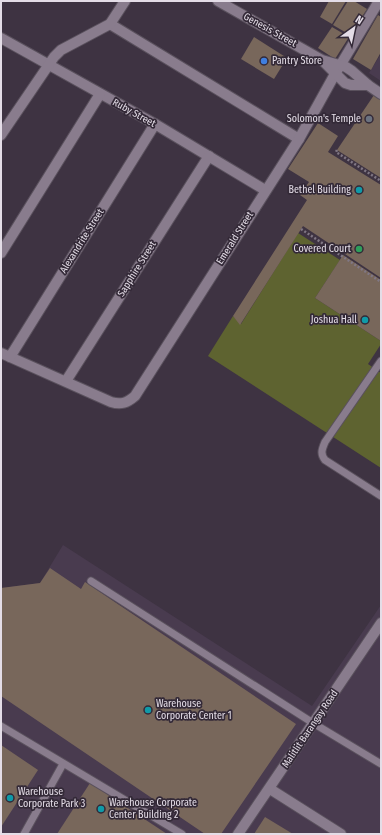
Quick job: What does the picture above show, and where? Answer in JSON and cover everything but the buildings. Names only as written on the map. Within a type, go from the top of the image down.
[{"type":"street","points":[[1,135],[47,65],[61,50],[110,24],[125,1]]},
{"type":"street","name":"Genesis Street","points":[[218,1],[338,70],[345,83],[351,85],[368,86],[381,94]]},
{"type":"street","name":"Emerald Street","points":[[66,381],[117,404],[130,401],[135,396],[265,190],[299,139],[374,3]]},
{"type":"street","points":[[110,24],[299,139]]},
{"type":"street","name":"Ruby Street","points":[[1,38],[155,124],[265,190]]},
{"type":"street","points":[[1,253],[100,94]]},
{"type":"street","name":"Alexandrite Street","points":[[5,355],[155,124]]},
{"type":"street","name":"Sapphire Street","points":[[66,381],[208,156]]},
{"type":"street","points":[[5,355],[66,381]]},
{"type":"street","name":"Malitlit Barangay Road","points":[[238,834],[381,623]]},
{"type":"street","points":[[270,788],[341,834]]},
{"type":"lane","points":[[381,361],[325,442],[321,452],[325,460],[381,496]]},
{"type":"lane","points":[[91,581],[381,764]]},
{"type":"lane","points":[[1,726],[182,834]]},
{"type":"lane","points":[[24,834],[63,764]]},
{"type":"path","points":[[337,150],[336,152],[381,182]]},
{"type":"path","points":[[303,229],[380,281]]},
{"type":"shaded area","points":[[381,54],[381,81],[369,73]]},
{"type":"shaded area","points":[[63,545],[312,706],[381,605],[381,834],[1,834],[1,588],[40,583]]},
{"type":"green space","points":[[298,233],[340,260],[315,298],[381,341],[381,344],[368,364],[381,373],[381,468],[208,356],[233,316],[241,324]]},
{"type":"place","name":"Pantry Store","points":[[264,61]]},
{"type":"place","name":"Solomon's Temple","points":[[369,119]]},
{"type":"place","name":"Bethel Building","points":[[359,190]]},
{"type":"place","name":"Covered Court","points":[[359,249]]},
{"type":"place","name":"Joshua Hall","points":[[365,320]]},
{"type":"place","name":"Warehouse Corporate Center 1","points":[[148,710]]},
{"type":"place","name":"Warehouse Corporate Park 3","points":[[10,798]]},
{"type":"place","name":"Warehouse Corporate Center Building 2","points":[[101,809]]}]
